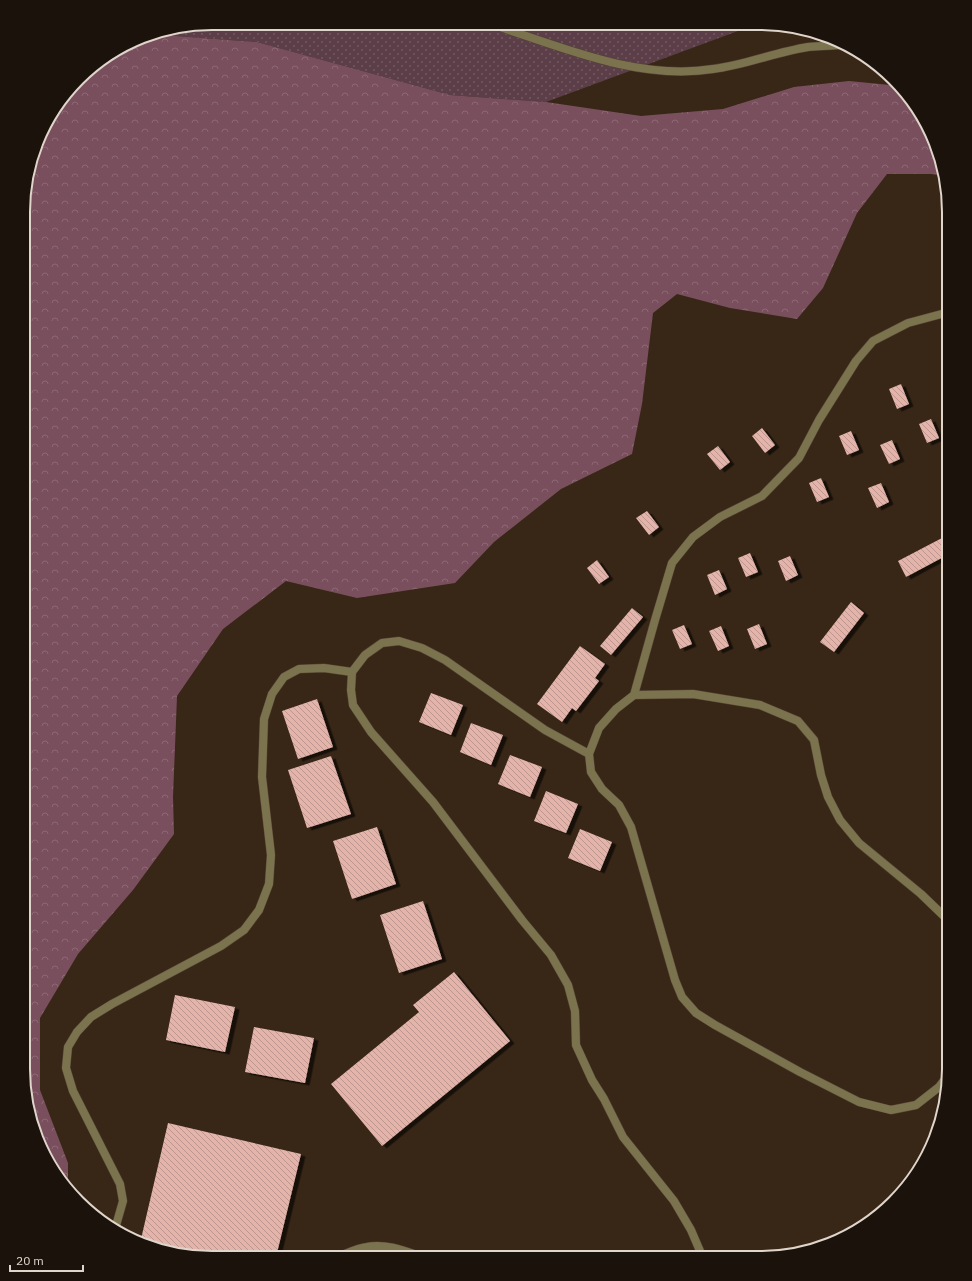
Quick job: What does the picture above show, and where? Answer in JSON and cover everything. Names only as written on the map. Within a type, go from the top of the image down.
[{"type":"street","points":[[509,30],[627,66],[672,72],[713,70],[809,47],[832,45]]},
{"type":"street","points":[[942,314],[908,323],[874,341],[856,361],[819,420],[799,458],[762,496],[720,517],[693,537],[672,564],[634,695],[616,709],[599,728],[589,754],[591,772],[602,789],[619,805],[631,826],[675,980],[682,997],[696,1013],[722,1029],[859,1102],[891,1110],[916,1105],[942,1084]]},
{"type":"street","points":[[589,754],[545,730],[445,660],[422,648],[399,641],[382,643],[365,655],[352,672],[351,690],[353,705],[371,732],[433,802],[522,920],[551,955],[568,985],[575,1011],[576,1045],[592,1080],[604,1099],[623,1136],[674,1201],[691,1230],[699,1251]]},
{"type":"street","points":[[116,1224],[123,1201],[120,1184],[73,1091],[66,1068],[68,1047],[77,1032],[91,1017],[112,1004],[221,946],[244,930],[259,910],[269,884],[271,855],[262,777],[264,719],[272,694],[284,677],[300,669],[324,668],[352,672]]},
{"type":"street","points":[[634,695],[693,694],[760,705],[798,721],[814,740],[828,797],[840,820],[859,843],[921,894],[942,914]]},
{"type":"street","points":[[353,1251],[367,1246],[384,1246],[404,1251]]},
{"type":"shaded area","points":[[200,30],[744,30],[546,102],[450,95],[257,42],[168,35]]},
{"type":"green space","points":[[168,35],[257,42],[450,95],[546,102],[641,116],[723,109],[794,87],[849,81],[891,85],[918,121],[928,143],[936,165],[938,175],[887,174],[857,213],[823,288],[797,319],[730,308],[677,294],[653,313],[642,404],[632,454],[561,489],[494,542],[455,583],[357,598],[286,581],[223,629],[177,696],[173,797],[174,834],[133,890],[78,954],[40,1018],[40,1090],[68,1163],[68,1180],[54,1160],[44,1138],[36,1116],[30,1081],[30,200],[36,165],[44,143],[54,121],[68,101],[92,75],[121,54],[143,44]]},
{"type":"building","points":[[901,384],[909,404],[897,409],[889,389]]},
{"type":"building","points":[[931,419],[939,438],[927,443],[919,424]]},
{"type":"building","points":[[762,428],[775,445],[765,453],[752,436]]},
{"type":"building","points":[[851,431],[859,450],[847,455],[839,436]]},
{"type":"building","points":[[892,440],[900,459],[889,464],[880,445]]},
{"type":"building","points":[[718,446],[730,462],[720,470],[707,454]]},
{"type":"building","points":[[821,478],[829,497],[817,502],[809,483]]},
{"type":"building","points":[[881,483],[889,502],[877,508],[868,488]]},
{"type":"building","points":[[647,511],[659,527],[649,535],[636,518]]},
{"type":"building","points":[[942,538],[942,558],[906,577],[898,561]]},
{"type":"building","points":[[750,553],[758,572],[746,577],[738,558]]},
{"type":"building","points":[[790,556],[798,575],[786,581],[778,561]]},
{"type":"building","points":[[597,560],[609,577],[599,584],[587,568]]},
{"type":"building","points":[[719,570],[727,589],[715,595],[707,575]]},
{"type":"building","points":[[851,602],[864,613],[834,652],[820,642]]},
{"type":"building","points":[[632,608],[643,617],[611,655],[600,646]]},
{"type":"building","points":[[759,624],[767,644],[755,649],[747,629]]},
{"type":"building","points":[[684,625],[692,644],[680,649],[672,630]]},
{"type":"building","points":[[721,626],[729,646],[718,651],[709,631]]},
{"type":"building","points":[[580,646],[605,664],[595,678],[599,681],[576,711],[572,708],[562,722],[537,704]]},
{"type":"building","points":[[431,693],[463,705],[451,735],[419,722]]},
{"type":"building","points":[[317,699],[333,747],[298,759],[282,711]]},
{"type":"building","points":[[471,723],[503,735],[491,765],[460,752]]},
{"type":"building","points":[[510,755],[542,767],[530,797],[498,784]]},
{"type":"building","points":[[331,756],[351,814],[307,828],[288,770]]},
{"type":"building","points":[[546,791],[578,804],[566,833],[534,821]]},
{"type":"building","points":[[377,827],[396,884],[352,899],[333,841]]},
{"type":"building","points":[[580,829],[612,842],[600,871],[568,858]]},
{"type":"building","points":[[423,901],[442,959],[399,973],[380,915]]},
{"type":"building","points":[[454,972],[510,1041],[382,1146],[331,1084],[419,1012],[413,1005]]},
{"type":"building","points":[[175,995],[235,1007],[225,1052],[166,1040]]},
{"type":"building","points":[[254,1027],[314,1038],[305,1083],[245,1072]]},
{"type":"building","points":[[168,1123],[301,1154],[277,1251],[200,1251],[165,1245],[142,1236]]}]
